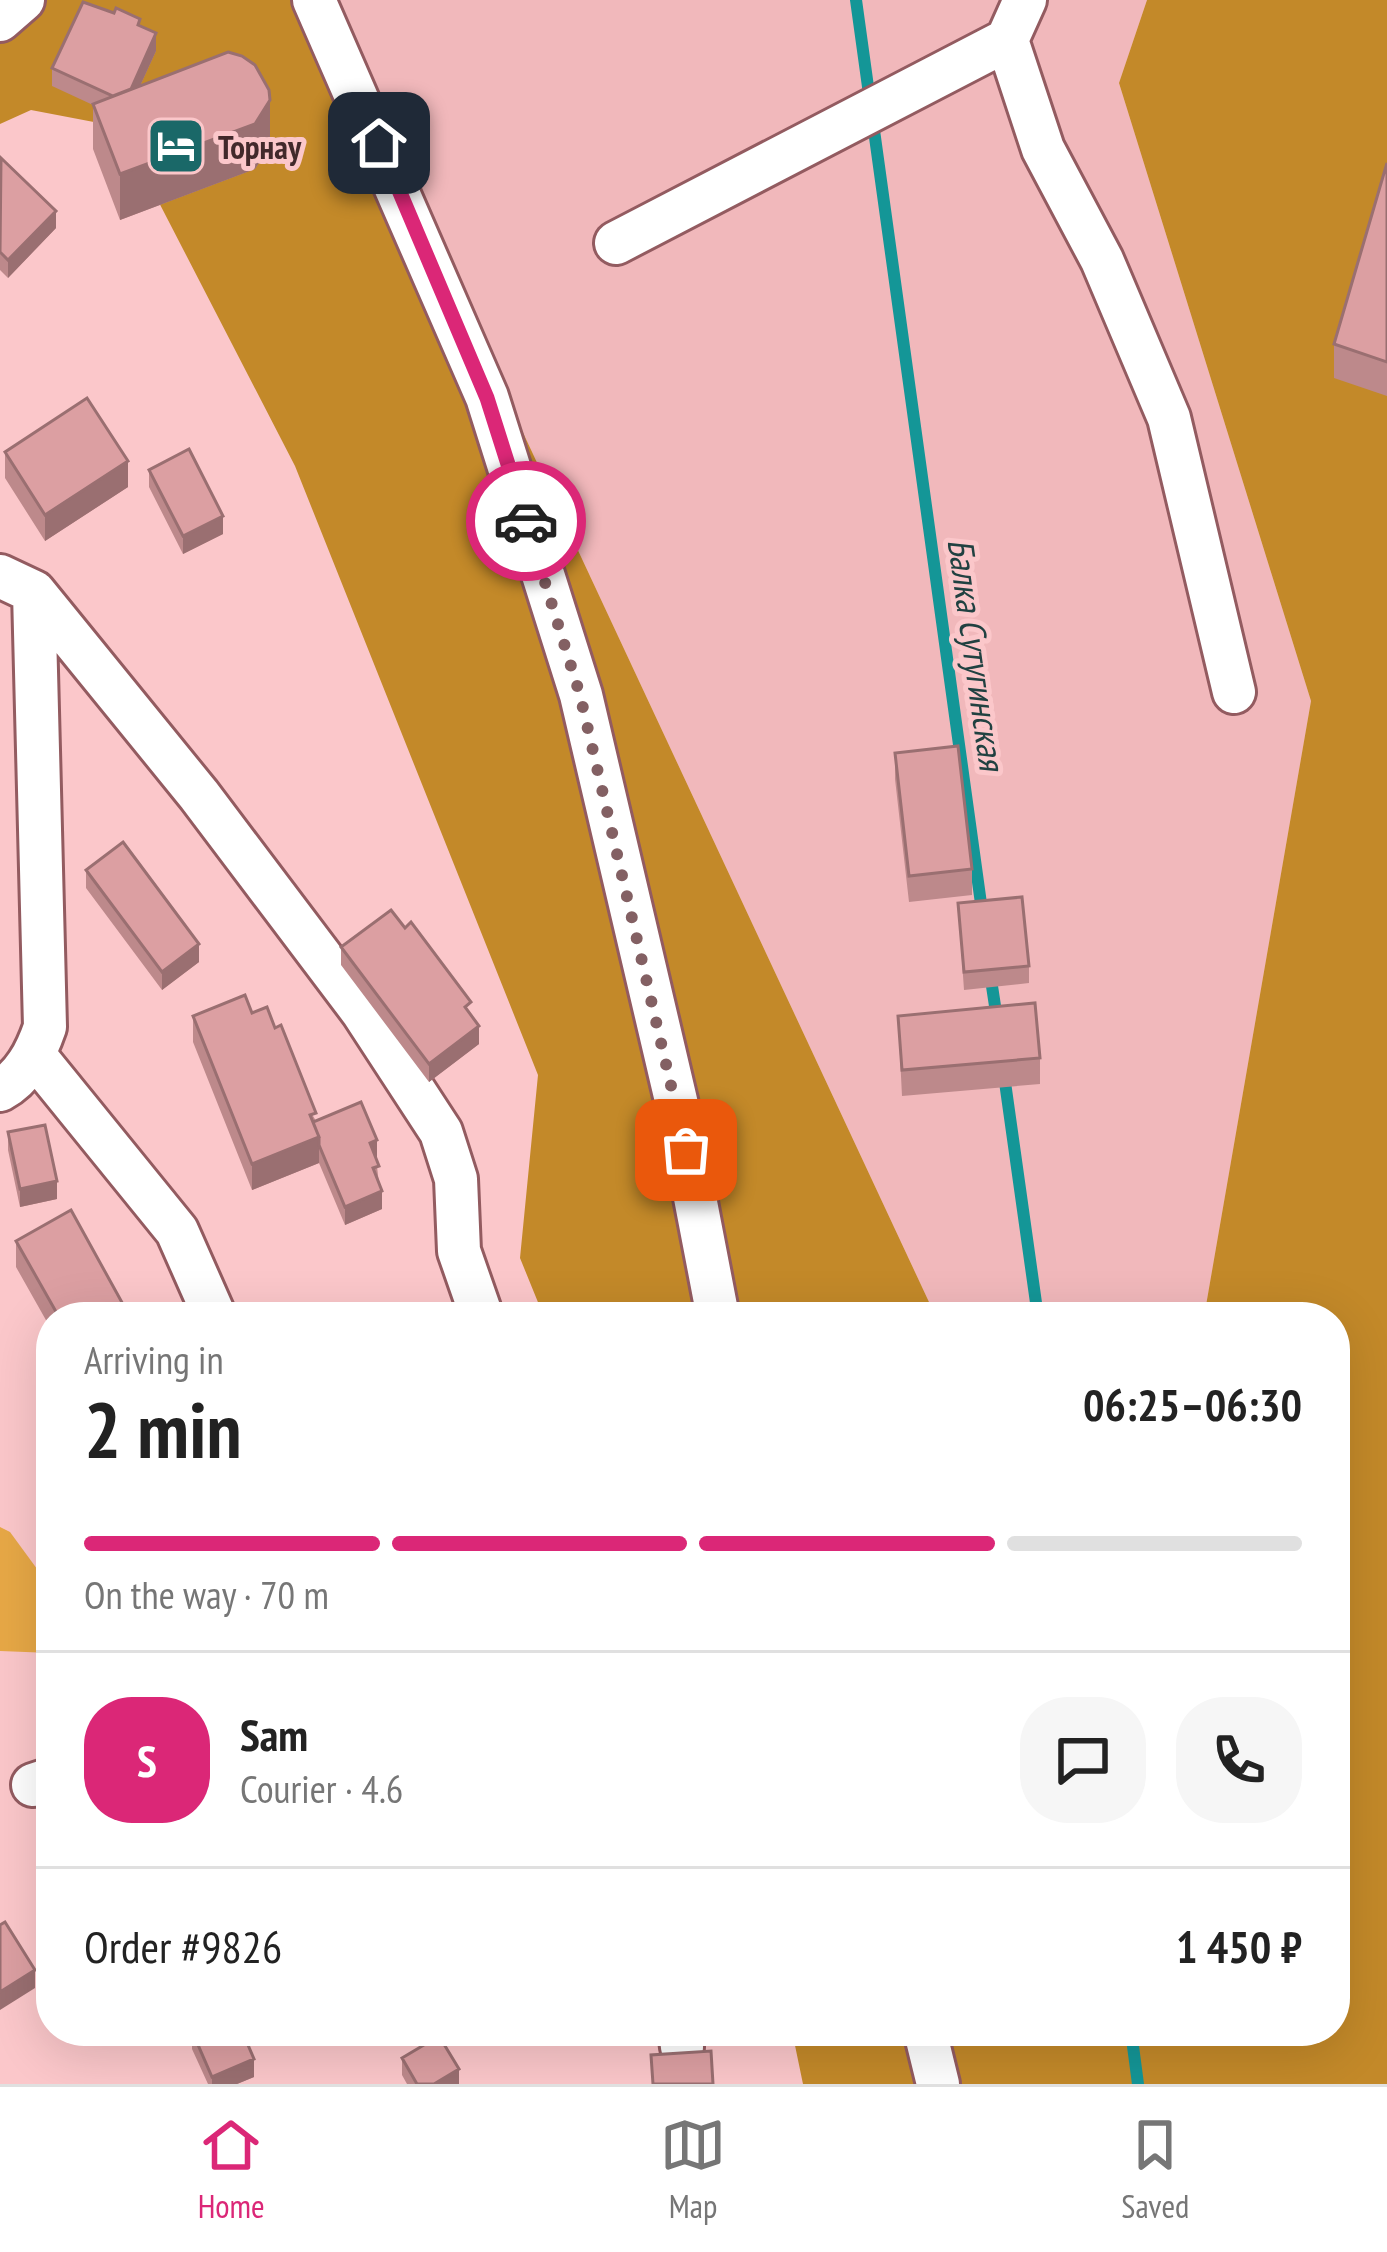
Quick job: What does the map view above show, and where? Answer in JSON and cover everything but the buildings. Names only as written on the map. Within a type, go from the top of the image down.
[{"type":"street","points":[[0,20],[23,0]]},
{"type":"street","points":[[314,0],[487,398],[580,695],[678,1109],[715,1302]]},
{"type":"street","points":[[616,243],[1007,40],[1025,0]]},
{"type":"street","points":[[1007,40],[1043,149],[1102,260],[1169,418],[1234,692]]},
{"type":"street","points":[[0,1090],[35,1056],[45,1028],[17,584]]},
{"type":"street","points":[[17,584],[199,795],[362,1011],[441,1132],[456,1179],[459,1251],[477,1302]]},
{"type":"street","points":[[35,1056],[177,1232],[207,1302]]},
{"type":"street","points":[[929,2046],[938,2084]]},
{"type":"shaded area","points":[[0,0],[321,0],[929,1302],[538,1302],[520,1258],[538,1075],[295,466],[120,127],[31,110],[0,124]]},
{"type":"shaded area","points":[[321,0],[1147,0],[1119,83],[1311,701],[1207,1302],[929,1302]]},
{"type":"shaded area","points":[[1147,0],[1387,0],[1387,2084],[803,2084],[795,2046],[1350,2046],[1350,1302],[1207,1302],[1311,701],[1119,83]]},
{"type":"shaded area","points":[[0,1527],[10,1532],[36,1568],[36,1652],[0,1651]]},
{"type":"waterway","name":"Балка Сутугинская","points":[[856,0],[983,918]]},
{"type":"waterway","name":"Балка Сутугинская","points":[[990,973],[997,1019]]},
{"type":"waterway","name":"Балка Сутугинская","points":[[1004,1075],[1036,1302]]},
{"type":"waterway","name":"Балка Сутугинская","points":[[1133,2046],[1138,2084]]},
{"type":"way so far","points":[[526,521],[580,695],[686,1150]]},
{"type":"place","name":"Торнау","points":[[176,146]]},
{"type":"route","points":[[379,143],[487,398],[526,521]]}]
